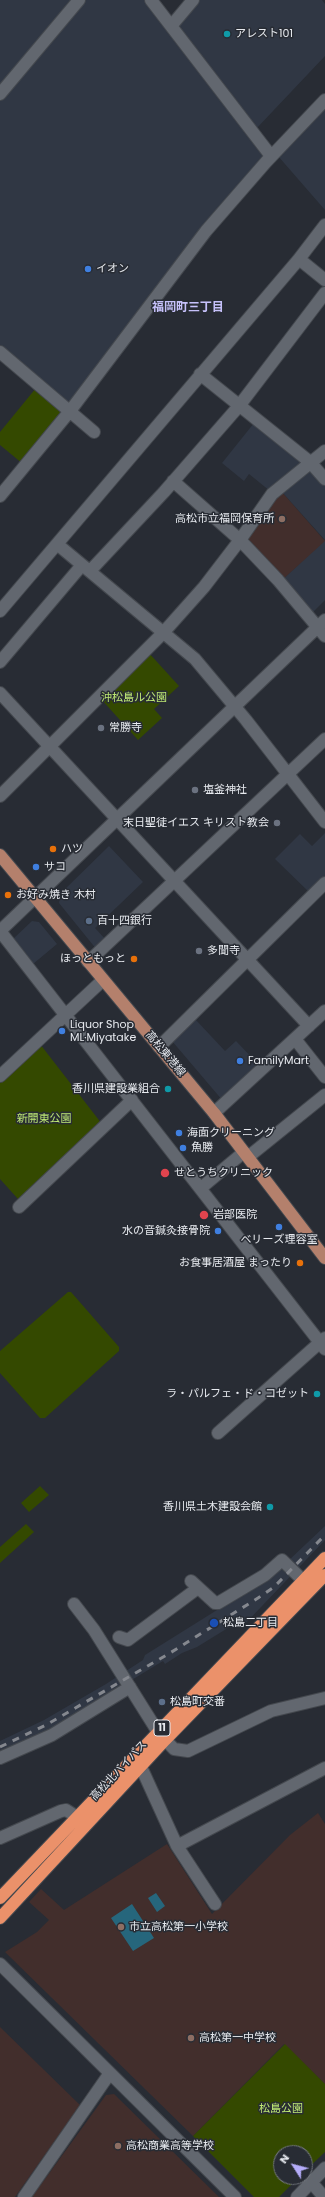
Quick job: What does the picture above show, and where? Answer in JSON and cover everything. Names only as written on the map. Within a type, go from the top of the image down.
[{"type":"highway","name":"高松北バイパス","points":[[0,1898],[77,1817],[162,1736],[308,1585],[325,1558]]},
{"type":"highway","name":"高松北バイパス","points":[[308,1585],[325,1575]]},
{"type":"highway","name":"高松北バイパス","points":[[0,1918],[141,1767],[162,1736]]},
{"type":"main road","name":"高松東港線","points":[[0,855],[214,1114],[325,1258]]},
{"type":"street","points":[[0,94],[79,0]]},
{"type":"street","points":[[151,0],[172,25],[271,156]]},
{"type":"street","points":[[172,25],[193,0]]},
{"type":"street","points":[[0,496],[70,410],[206,231],[271,156],[325,100]]},
{"type":"street","points":[[0,611],[299,259],[325,224]]},
{"type":"street","points":[[299,259],[325,280]]},
{"type":"street","points":[[0,662],[86,568],[173,481],[239,406],[325,293]]},
{"type":"street","points":[[2,358],[70,410],[94,432]]},
{"type":"street","points":[[200,374],[310,462],[325,479]]},
{"type":"street","points":[[0,796],[163,633],[204,586],[240,540],[272,494],[325,451]]},
{"type":"street","points":[[173,481],[240,540],[322,628],[235,707],[0,931],[323,1343],[218,1432]]},
{"type":"street","points":[[57,544],[195,659],[235,707],[325,822]]},
{"type":"street","points":[[0,693],[309,1026]]},
{"type":"street","points":[[88,962],[175,882],[325,739]]},
{"type":"street","points":[[159,1047],[325,883]]},
{"type":"street","points":[[0,1076],[104,980]]},
{"type":"street","points":[[214,1114],[325,1011]]},
{"type":"street","points":[[295,1039],[325,1077]]},
{"type":"street","points":[[201,1188],[325,1095]]},
{"type":"street","points":[[19,1207],[132,1100]]},
{"type":"street","points":[[119,1636],[128,1640],[195,1584],[215,1603],[218,1603],[265,1574],[282,1560],[308,1585]]},
{"type":"street","points":[[74,1604],[94,1630],[162,1736],[174,1749],[188,1751],[271,1711],[325,1698]]},
{"type":"street","points":[[0,1758],[52,1734],[130,1688]]},
{"type":"street","points":[[141,1767],[177,1846],[215,1904]]},
{"type":"street","points":[[177,1846],[325,1768]]},
{"type":"street","points":[[0,1838],[61,1811],[66,1810],[77,1817]]},
{"type":"street","points":[[0,1964],[235,2197]]},
{"type":"street","points":[[24,2197],[110,2073]]},
{"type":"street","points":[[313,2181],[325,2168]]},
{"type":"street","points":[[313,2183],[324,2197]]},
{"type":"street","points":[[297,2197],[309,2185]]},
{"type":"shaded area","points":[[0,0],[72,0],[0,85]]},
{"type":"shaded area","points":[[86,0],[144,0],[266,157],[72,402],[67,402],[0,346],[0,101]]},
{"type":"shaded area","points":[[198,0],[322,0],[325,4],[325,56],[256,129],[178,29],[179,24]]},
{"type":"shaded area","points":[[325,105],[325,210],[278,156]]},
{"type":"shaded area","points":[[254,423],[303,463],[270,491],[249,474],[244,481],[222,463]]},
{"type":"shaded area","points":[[309,467],[325,485],[325,540],[281,491]]},
{"type":"shaded area","name":"高松市立福岡保育所","points":[[281,491],[325,541],[281,581],[244,540]]},
{"type":"shaded area","points":[[325,540],[325,600],[311,614],[281,581]]},
{"type":"shaded area","points":[[325,833],[325,878],[310,893],[275,859],[300,834],[312,846]]},
{"type":"shaded area","points":[[109,846],[143,882],[95,928],[107,941],[97,950],[59,903],[60,894]]},
{"type":"shaded area","points":[[32,921],[39,922],[57,944],[33,964],[13,939]]},
{"type":"shaded area","points":[[195,1019],[225,1051],[236,1041],[260,1066],[223,1101],[172,1041]]},
{"type":"shaded area","name":"松島二丁目","points":[[325,1526],[325,1540],[241,1628],[236,1623],[197,1647],[182,1653],[165,1664],[163,1661],[49,1730],[0,1753],[0,1741],[44,1720],[106,1684],[143,1660],[145,1655],[269,1579]]},
{"type":"shaded area","points":[[318,1813],[325,1824],[325,2084],[284,2044],[193,2136],[5,1952],[37,1932],[49,1920],[29,1902],[41,1889],[64,1910],[167,1844],[212,1914],[290,1835]]},
{"type":"shaded area","points":[[0,2027],[80,2105],[15,2197],[0,2197]]},
{"type":"shaded area","name":"高松商業高等学校","points":[[114,2094],[219,2197],[32,2197],[106,2095]]},
{"type":"green space","points":[[36,388],[61,409],[63,415],[23,464],[0,445],[0,432]]},
{"type":"green space","name":"沖松島ル公園","points":[[148,652],[179,686],[154,709],[162,718],[138,740],[101,699]]},
{"type":"green space","name":"新開東公園","points":[[40,1044],[102,1124],[22,1200],[18,1199],[0,1179],[0,1082]]},
{"type":"green space","points":[[68,1292],[71,1292],[119,1347],[119,1351],[45,1418],[40,1418],[0,1373],[0,1351]]},
{"type":"green space","points":[[40,1486],[49,1495],[29,1512],[21,1503]]},
{"type":"green space","points":[[26,1524],[34,1532],[0,1563],[0,1547]]},
{"type":"green space","name":"松島公園","points":[[285,2044],[325,2084],[325,2152],[313,2163],[313,2145],[273,2145],[273,2185],[291,2185],[279,2197],[254,2197],[193,2136]]},
{"type":"water","points":[[156,1893],[165,1906],[157,1912],[148,1898]]},
{"type":"water","points":[[132,1904],[154,1938],[133,1951],[111,1918]]},
{"type":"railway","points":[[0,1747],[46,1725],[170,1653],[258,1598],[274,1587],[325,1535]]},
{"type":"place","name":"アレスト101","points":[[227,34]]},
{"type":"place","name":"イオン","points":[[88,269]]},
{"type":"place","name":"高松市立福岡保育所","points":[[282,519]]},
{"type":"place","name":"常勝寺","points":[[101,728]]},
{"type":"place","name":"塩釜神社","points":[[195,790]]},
{"type":"place","name":"末日聖徒イエス キリスト教会","points":[[277,823]]},
{"type":"place","name":"ハツ","points":[[53,849]]},
{"type":"place","name":"サコ","points":[[36,867]]},
{"type":"place","name":"お好み焼き 木村","points":[[8,895]]},
{"type":"place","name":"百十四銀行","points":[[89,921]]},
{"type":"place","name":"多聞寺","points":[[199,951]]},
{"type":"place","name":"ほっともっと","points":[[134,959]]},
{"type":"place","name":"Liquor Shop ML·Miyatake","points":[[62,1031]]},
{"type":"place","name":"FamilyMart","points":[[240,1061]]},
{"type":"place","name":"香川県建設業組合","points":[[168,1089]]},
{"type":"place","name":"海面クリーニング","points":[[179,1133]]},
{"type":"place","name":"魚勝","points":[[183,1148]]},
{"type":"place","name":"せとうちクリニック","points":[[165,1173]]},
{"type":"place","name":"岩部医院","points":[[204,1215]]},
{"type":"place","name":"ベリーズ理容室","points":[[279,1227]]},
{"type":"place","name":"水の音鍼灸接骨院","points":[[218,1231]]},
{"type":"place","name":"お食事居酒屋 まったり","points":[[300,1263]]},
{"type":"place","name":"ラ・パルフェ・ド・コゼット","points":[[317,1394]]},
{"type":"place","name":"香川県土木建設会館","points":[[270,1507]]},
{"type":"place","name":"松島二丁目","points":[[214,1623]]},
{"type":"place","name":"松島町交番","points":[[162,1702]]},
{"type":"place","name":"市立高松第一小学校","points":[[121,1927]]},
{"type":"place","name":"高松第一中学校","points":[[191,2038]]},
{"type":"place","name":"高松商業高等学校","points":[[118,2146]]},
{"type":"district","name":"福岡町三丁目","points":[[188,308]]}]
